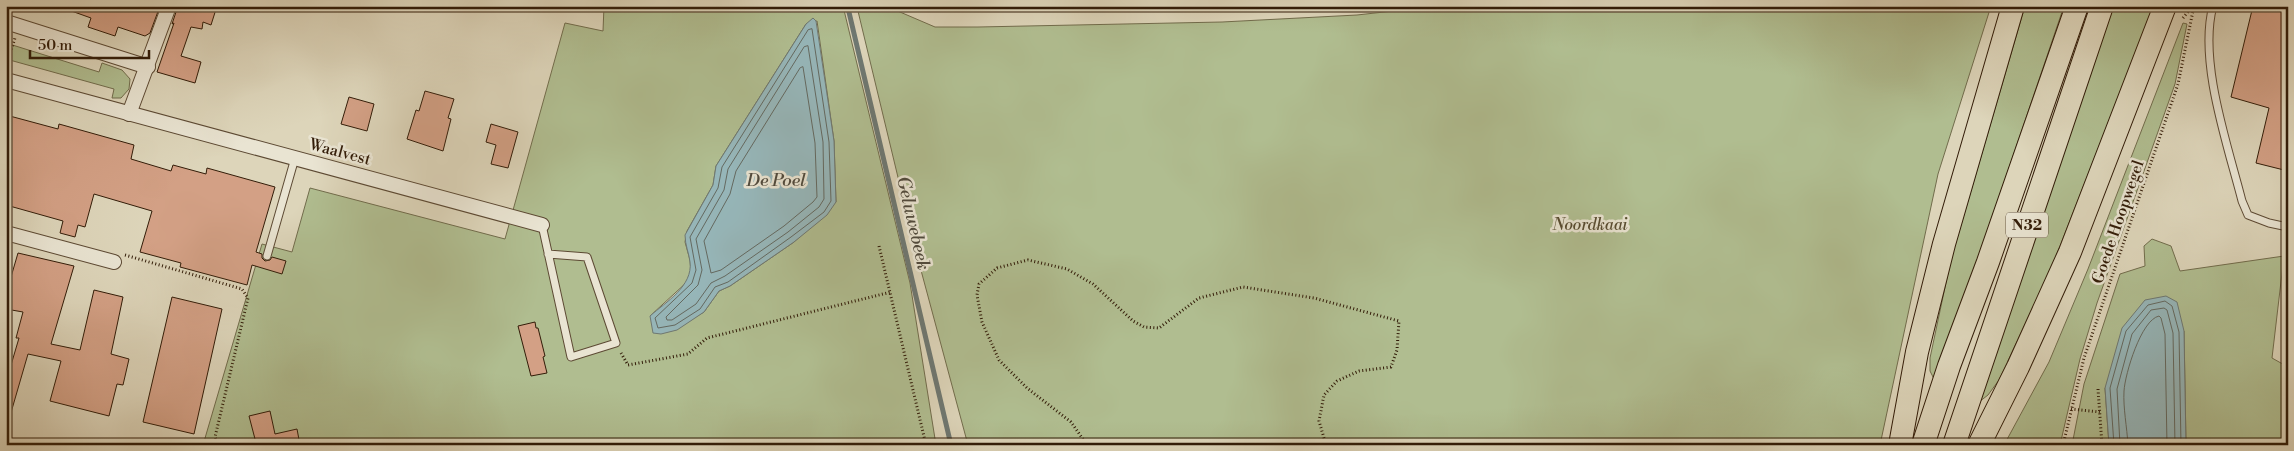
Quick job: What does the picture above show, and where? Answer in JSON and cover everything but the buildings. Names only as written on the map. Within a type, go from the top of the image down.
[{"type":"highway","points":[[1900,445],[1917,352],[1944,244],[2013,6]]},
{"type":"highway","name":"N32","points":[[1923,445],[2077,6]]},
{"type":"highway","name":"N32","points":[[1954,445],[2102,6]]},
{"type":"highway","points":[[1979,445],[2018,367],[2070,252],[2165,6]]},
{"type":"street","points":[[130,114],[169,6]]},
{"type":"street","points":[[12,24],[148,67]]},
{"type":"street","name":"Waalvest","points":[[6,80],[542,225]]},
{"type":"street","points":[[6,233],[114,262]]},
{"type":"lane","points":[[2213,6],[2207,38],[2216,96],[2242,201],[2248,215],[2269,223],[2288,227]]},
{"type":"lane","points":[[267,256],[295,158]]},
{"type":"lane","points":[[542,225],[548,254],[571,357],[616,343],[587,257],[548,254]]},
{"type":"path","name":"Goede Hoopwegel","points":[[2063,445],[2084,358],[2178,84],[2194,6]]},
{"type":"path","points":[[6,66],[12,24]]},
{"type":"path","points":[[879,246],[926,445]]},
{"type":"path","points":[[114,262],[125,254],[242,289],[248,298],[215,437],[218,445]]},
{"type":"path","points":[[1087,445],[1071,422],[1027,388],[999,360],[982,322],[977,295],[979,284],[997,268],[1028,260],[1067,269],[1093,284],[1133,322],[1144,327],[1158,328],[1199,298],[1243,287],[1314,298],[1399,321],[1398,350],[1391,367],[1359,371],[1337,381],[1324,395],[1319,421],[1326,445]]},
{"type":"path","points":[[616,343],[628,365],[688,354],[707,338],[891,292]]},
{"type":"path","points":[[2098,388],[2102,445]]},
{"type":"path","points":[[2072,409],[2100,412]]},
{"type":"green space","points":[[604,6],[843,6],[910,283],[936,445],[203,445],[262,244],[292,252],[310,188],[505,239],[565,23],[603,31]],"holes":[[[817,21],[834,141],[836,202],[794,242],[730,286],[719,291],[704,312],[692,319],[650,316],[687,282],[691,271],[685,242],[687,231],[713,185],[716,166],[806,24]]]},
{"type":"green space","name":"Noordkaai","points":[[886,6],[935,27],[978,27],[1222,22],[1357,15],[1438,6],[1991,6],[1938,174],[1880,445],[968,445],[915,248],[857,7]]},
{"type":"green space","points":[[2025,6],[2064,6],[1936,383],[1930,371],[1930,358],[1951,259]]},
{"type":"green space","points":[[2113,6],[2154,6],[2051,269],[1999,380],[1988,395],[1979,402]]},
{"type":"green space","points":[[2183,23],[2187,24],[2175,84],[2097,303],[2080,359],[2060,445],[2004,445],[2049,362],[2088,269]]},
{"type":"green space","points":[[6,43],[99,72],[102,63],[122,70],[130,79],[129,89],[121,98],[112,98],[114,89],[6,59]]},
{"type":"green space","points":[[2152,239],[2171,246],[2180,271],[2284,256],[2272,358],[2288,367],[2288,445],[2186,445],[2184,331],[2105,388],[2109,445],[2072,445],[2084,384],[2120,274],[2145,266],[2144,246]]},
{"type":"water","name":"De Poel","points":[[813,18],[816,21],[834,141],[836,202],[827,215],[794,242],[730,286],[719,291],[704,312],[677,330],[661,334],[653,333],[650,316],[677,293],[687,279],[690,271],[690,262],[685,235],[713,185],[716,166],[806,24]]},
{"type":"water","points":[[2166,296],[2177,302],[2184,331],[2186,445],[2109,445],[2105,388],[2122,328],[2145,300]]},
{"type":"waterway","name":"Geluwebeek","points":[[848,8],[951,445]]}]
